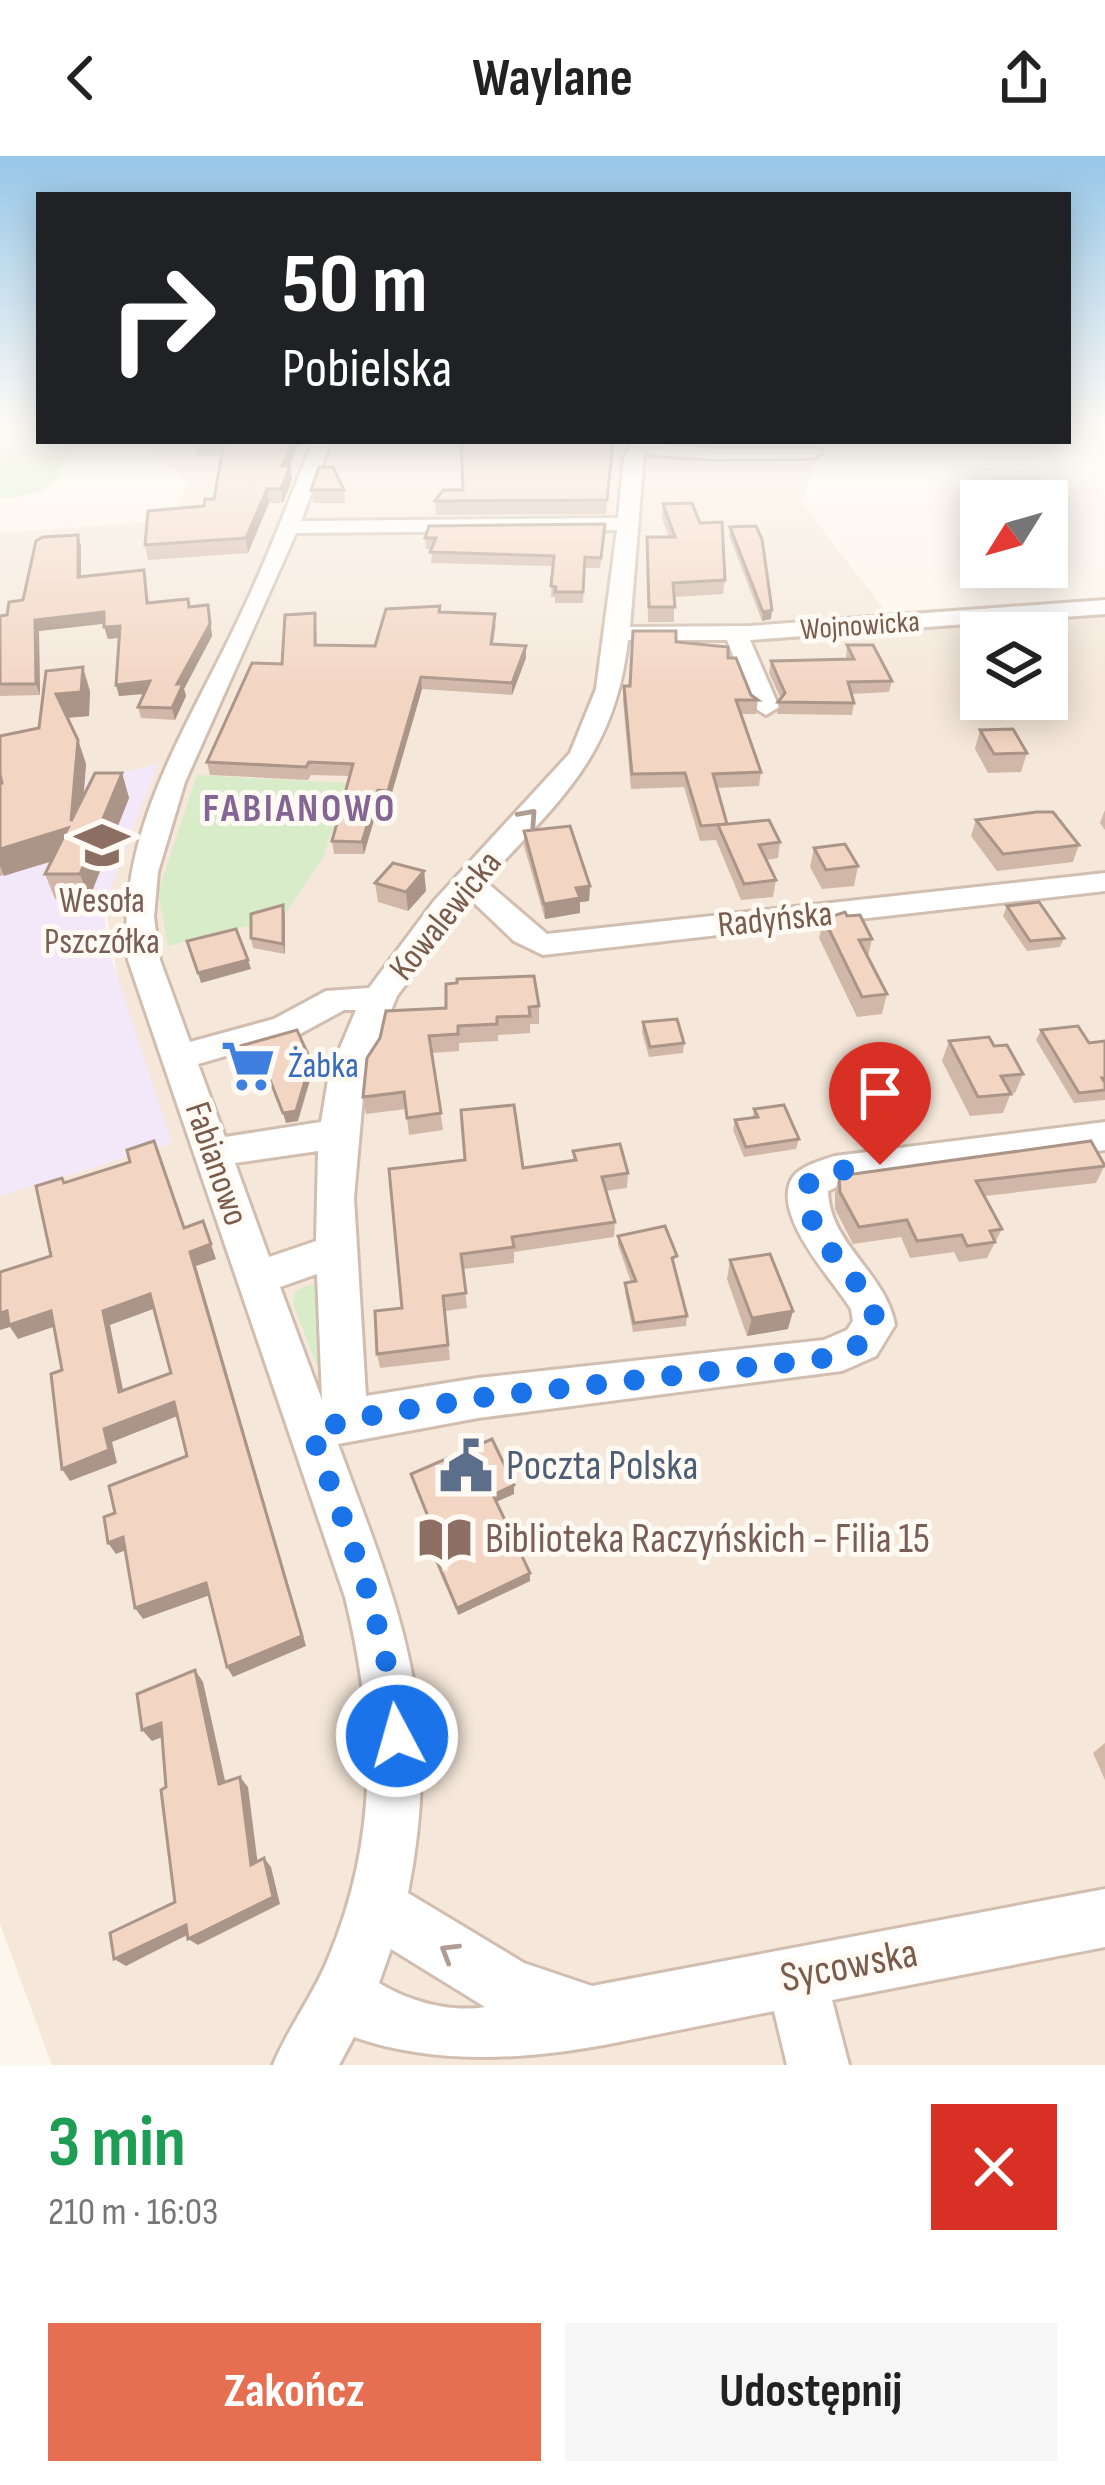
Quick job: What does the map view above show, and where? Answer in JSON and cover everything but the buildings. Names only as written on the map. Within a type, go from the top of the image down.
[{"type":"street","name":"Fabianowo","points":[[292,516],[254,612],[175,777],[140,878],[137,934],[256,1278],[328,1427],[394,1700],[394,1815],[375,1906],[342,1995],[304,2065]]},
{"type":"street","name":"Kowalewicka","points":[[328,1427],[339,1250],[338,1132],[347,1070],[382,999],[424,931],[583,753],[605,700],[628,516]]},
{"type":"street","points":[[288,526],[627,524]]},
{"type":"street","name":"Wojnowicka","points":[[615,633],[736,634],[1105,607]]},
{"type":"street","points":[[736,634],[766,707]]},
{"type":"street","name":"Radyńska","points":[[468,884],[488,894],[528,938],[543,945],[1105,882]]},
{"type":"street","points":[[178,1058],[286,1027],[338,999],[382,999]]},
{"type":"street","points":[[213,1155],[250,1144],[287,1144],[338,1132]]},
{"type":"street","points":[[328,1427],[478,1398],[827,1358],[858,1349],[874,1333],[877,1319],[869,1295],[838,1265],[807,1216],[804,1199],[809,1183],[836,1171],[1105,1136]]},
{"type":"street","points":[[256,1278],[339,1250]]},
{"type":"street","points":[[375,1906],[490,2028]]},
{"type":"street","name":"Sycowska","points":[[342,1995],[388,2023],[465,2041],[490,2028],[593,2017],[1105,1918]]},
{"type":"street","points":[[796,1977],[818,2065]]},
{"type":"shaded area","points":[[175,516],[812,516],[886,612],[1105,598],[1105,2065],[52,2065],[0,1924],[0,1196],[171,1143],[119,986],[105,903],[157,765],[0,804],[0,533],[173,520]]},
{"type":"shaded area","points":[[158,764],[105,903],[105,939],[172,1143],[0,1196],[0,804]]},
{"type":"green space","points":[[197,775],[347,783],[324,856],[283,917],[168,946],[158,892]]},
{"type":"green space","points":[[312,1284],[320,1288],[324,1383],[293,1304],[295,1291]]},
{"type":"place","name":"Wesoła Pszczółka","points":[[102,845]]},
{"type":"place","name":"Żabka","points":[[248,1066]]},
{"type":"place","name":"Poczta Polska","points":[[466,1466]]},
{"type":"place","name":"Biblioteka Raczyńskich - Filia 15","points":[[445,1539]]},
{"type":"district","name":"FABIANOWO","points":[[300,809]]},
{"type":"route","points":[[397,1736],[389,1670],[370,1597],[312,1434],[345,1420],[478,1398],[827,1358],[858,1349],[874,1333],[877,1319],[869,1295],[838,1265],[807,1216],[804,1199],[809,1183],[836,1171],[880,1165]]}]
